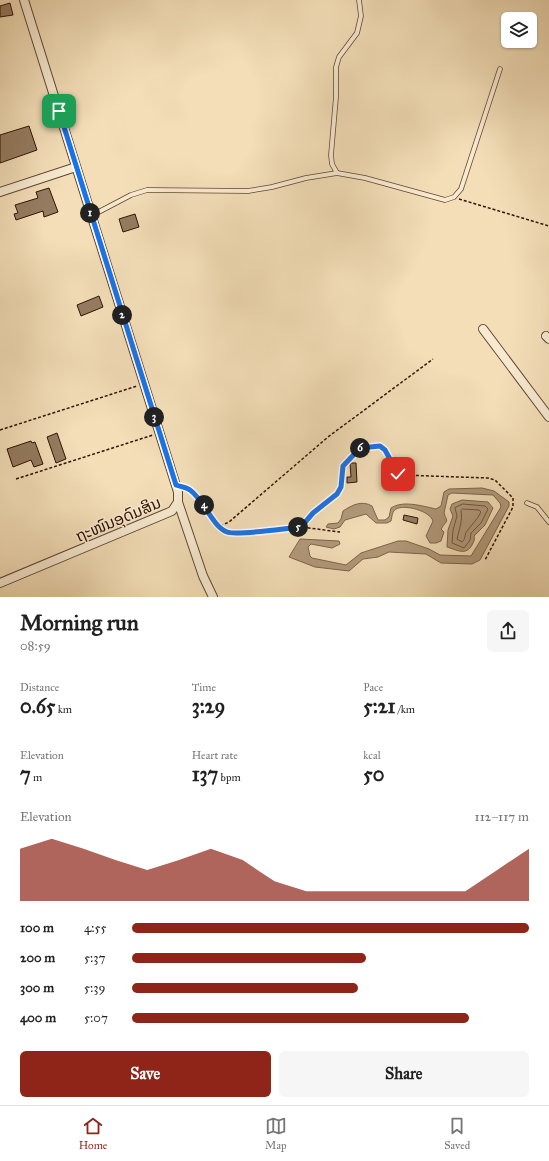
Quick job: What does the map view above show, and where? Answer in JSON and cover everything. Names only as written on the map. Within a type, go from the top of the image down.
[{"type":"street","name":"ຖະໜົນອຸດົມສິນ","points":[[0,583],[172,511],[178,502],[176,485],[143,384],[24,0]]},
{"type":"street","points":[[0,192],[76,167]]},
{"type":"street","points":[[483,328],[549,418]]},
{"type":"street","points":[[178,502],[203,576],[213,597]]},
{"type":"lane","points":[[337,174],[332,164],[331,155],[336,97],[336,67],[339,56],[357,33],[361,16],[359,0]]},
{"type":"lane","points":[[91,216],[131,195],[147,190],[248,191],[272,187],[306,178],[337,174],[365,178],[445,200],[454,197],[461,189],[500,69]]},
{"type":"lane","points":[[527,503],[537,507],[549,522]]},
{"type":"path","points":[[454,197],[549,226]]},
{"type":"path","points":[[220,526],[229,522],[328,437],[433,358]]},
{"type":"path","points":[[0,430],[143,384]]},
{"type":"path","points":[[16,479],[159,433]]},
{"type":"path","points":[[301,527],[313,513],[337,494],[341,487],[343,466],[351,455],[360,448],[380,446],[385,450],[396,472],[401,475],[488,478],[495,480],[513,498],[513,507],[485,560]]},
{"type":"path","points":[[176,485],[189,489],[200,499],[220,526],[227,532],[301,527],[340,532]]},
{"type":"water","points":[[482,488],[494,491],[509,502],[509,506],[480,560],[472,564],[441,563],[426,554],[389,552],[378,557],[363,559],[349,571],[315,567],[289,557],[300,539],[339,541],[340,544],[332,548],[311,544],[308,547],[310,556],[312,558],[346,565],[361,553],[398,541],[406,541],[429,549],[440,555],[471,556],[501,507],[500,503],[493,495],[452,493],[448,495],[444,513],[447,521],[441,529],[444,532],[441,541],[436,543],[430,543],[426,536],[433,521],[431,517],[417,509],[405,507],[396,509],[393,513],[391,521],[387,523],[376,523],[366,514],[345,520],[340,527],[334,529],[326,527],[328,524],[338,523],[341,519],[343,511],[361,503],[372,506],[378,520],[385,520],[389,517],[391,508],[401,504],[413,504],[436,509],[441,506],[444,492],[449,489]]},
{"type":"water","points":[[462,500],[488,502],[493,508],[485,525],[474,536],[474,540],[470,548],[464,551],[458,551],[447,547],[448,530],[453,516],[450,509],[452,504]]},
{"type":"building","points":[[10,3],[13,15],[0,17],[0,6]]},
{"type":"building","points":[[29,126],[37,150],[0,163],[0,135]]},
{"type":"building","points":[[49,188],[58,212],[44,217],[43,211],[16,220],[14,214],[18,213],[15,205],[38,198],[36,192]]},
{"type":"building","points":[[135,214],[139,227],[123,232],[119,219]]},
{"type":"building","points":[[99,296],[103,307],[81,316],[77,305]]},
{"type":"building","points":[[57,433],[66,459],[56,463],[47,437]]},
{"type":"building","points":[[31,441],[32,443],[35,442],[43,464],[34,467],[31,460],[13,467],[7,449]]},
{"type":"building","points":[[350,463],[356,463],[357,482],[347,483],[347,477],[351,477]]},
{"type":"building","points":[[404,515],[418,518],[417,524],[403,520]]},
{"type":"route","points":[[59,111],[143,384],[176,485],[189,489],[200,499],[215,521],[227,532],[239,532],[301,527],[313,513],[337,494],[341,487],[343,466],[351,455],[360,448],[367,446],[380,446],[385,450],[398,474]]}]
